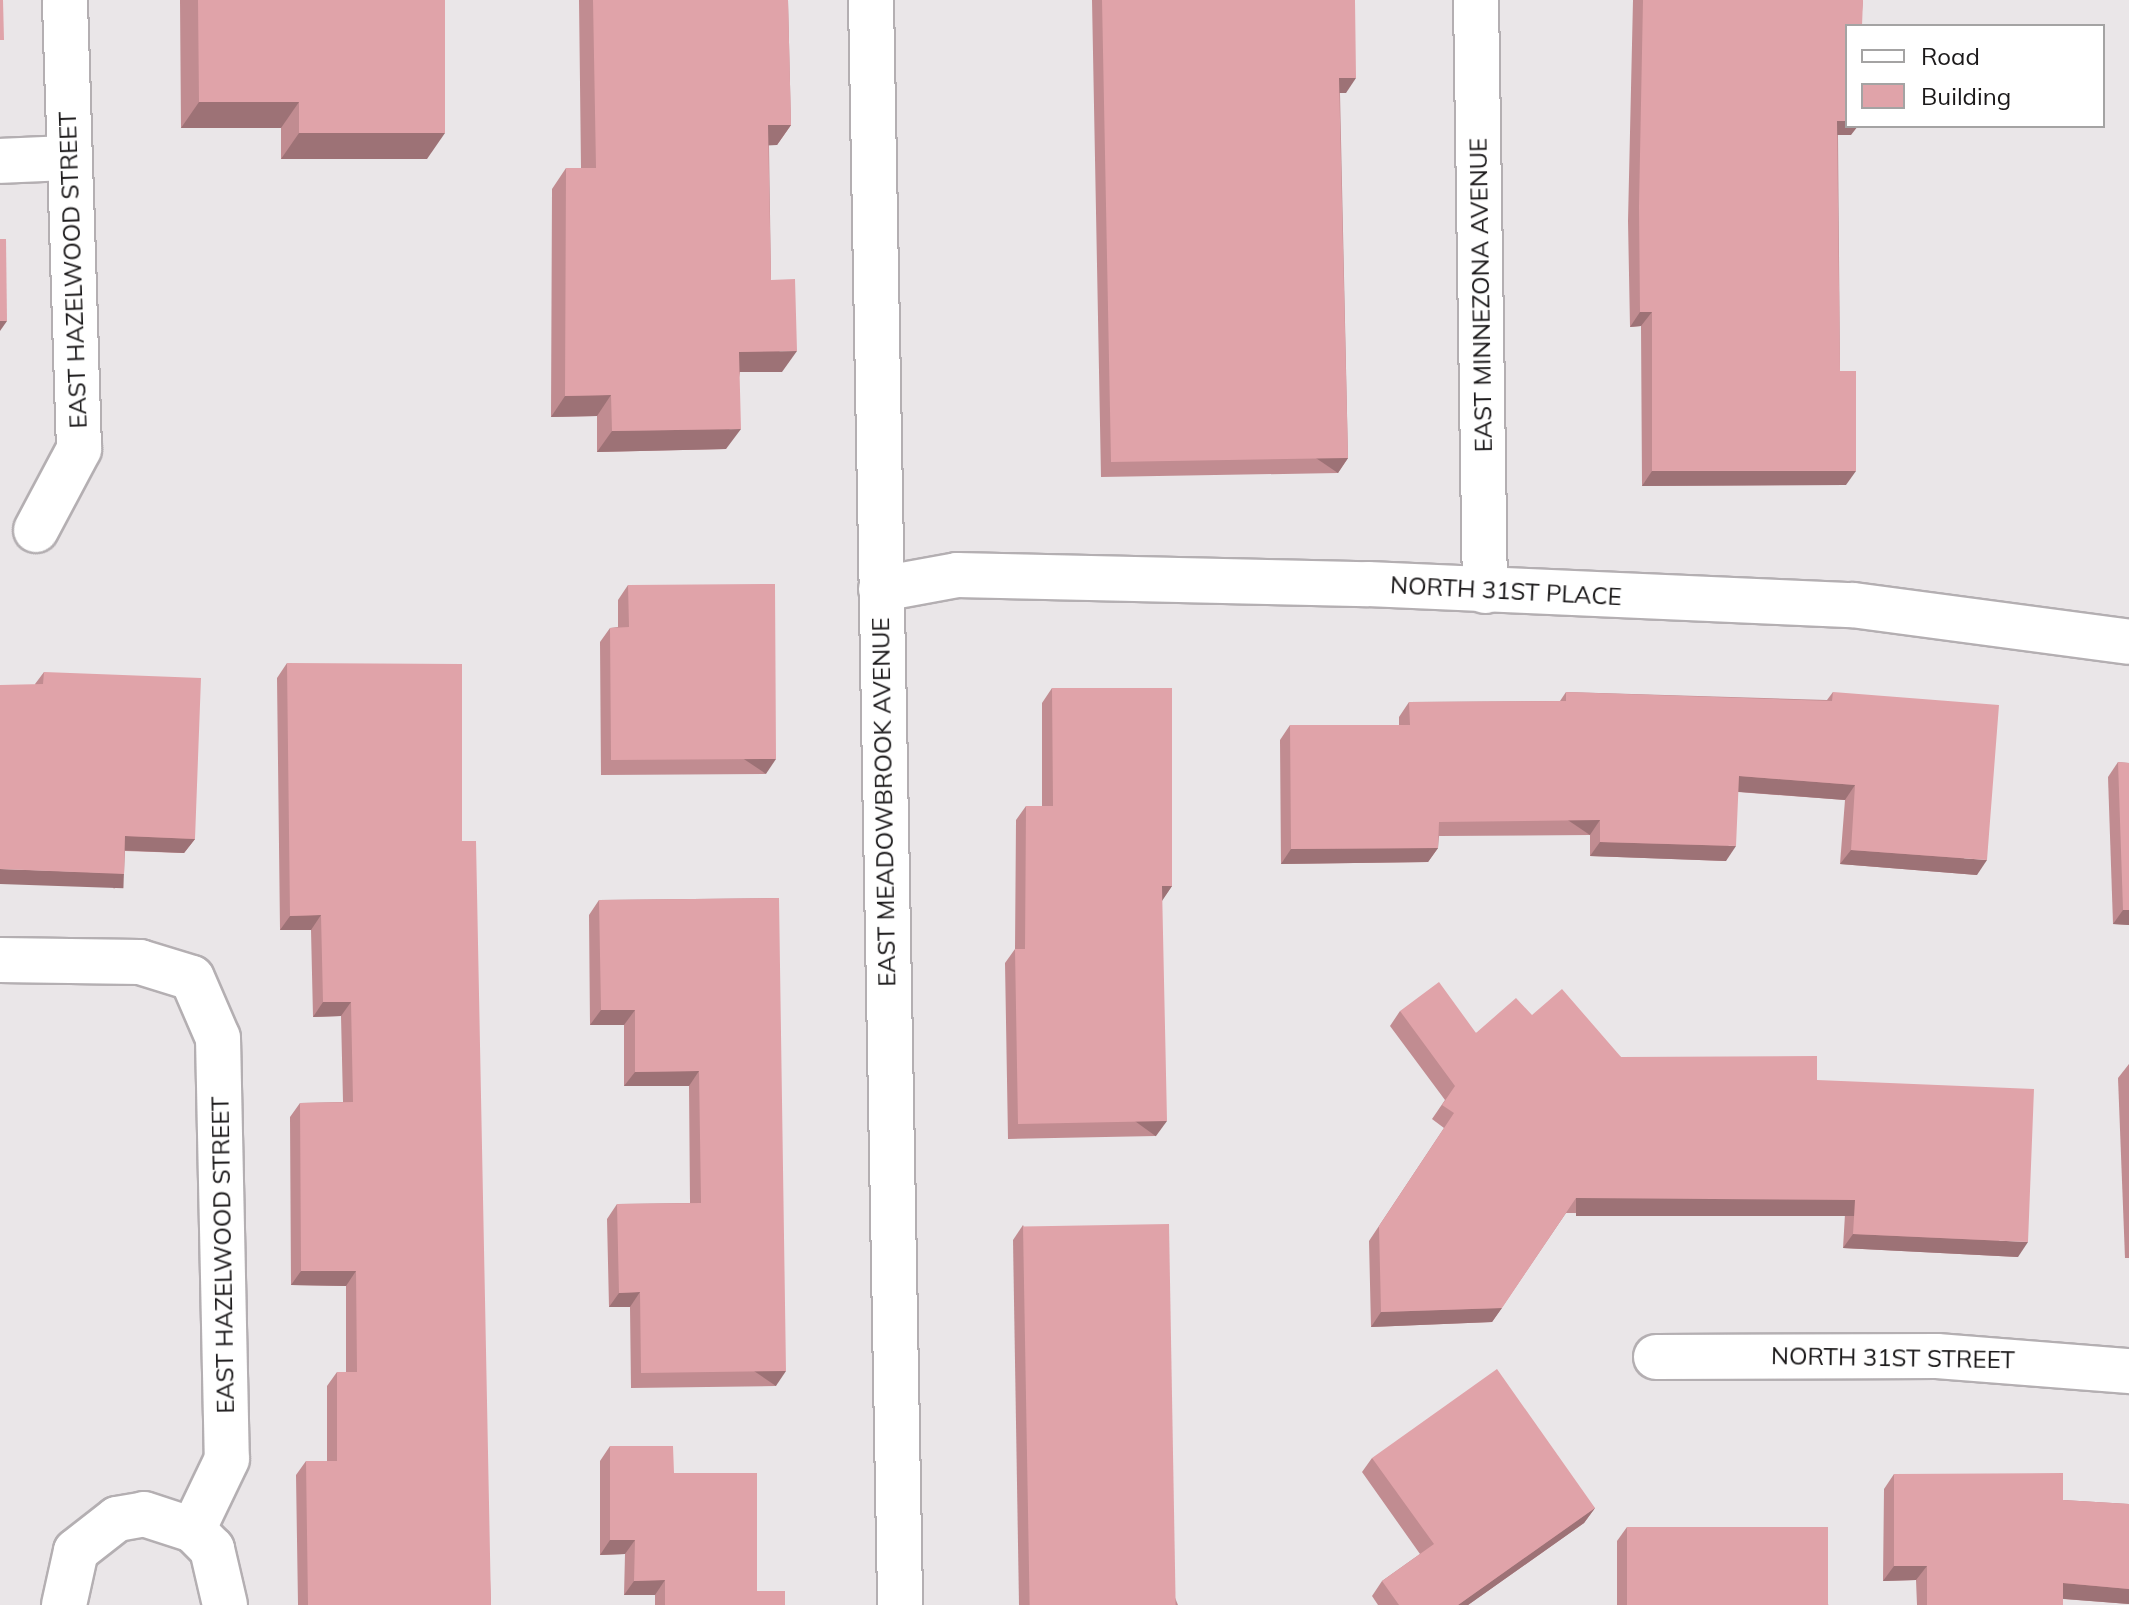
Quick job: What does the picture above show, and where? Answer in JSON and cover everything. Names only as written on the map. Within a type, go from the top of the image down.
[{"type":"street","name":"EAST HAZELWOOD STREET","points":[[36,530],[79,449],[65,0]]},
{"type":"street","name":"EAST MEADOWBROOK AVENUE","points":[[871,0],[900,1605]]},
{"type":"street","name":"EAST MINNEZONA AVENUE","points":[[1476,0],[1485,591]]},
{"type":"street","points":[[0,161],[68,158]]},
{"type":"street","name":"NORTH 31ST PLACE","points":[[881,589],[957,575],[1853,605],[2129,642]]},
{"type":"street","name":"EAST HAZELWOOD STREET","points":[[0,960],[140,962],[192,978],[218,1038],[227,1459],[193,1530]]},
{"type":"street","name":"NORTH 31ST STREET","points":[[1656,1357],[1937,1356],[2129,1371]]},
{"type":"street","points":[[64,1605],[76,1551],[95,1532],[144,1514],[193,1530],[223,1573],[225,1605]]},
{"type":"building","points":[[0,0],[3,0],[4,40],[0,40]]},
{"type":"building","points":[[198,0],[445,0],[445,133],[299,133],[299,102],[199,102]]},
{"type":"building","points":[[593,0],[788,0],[791,125],[768,125],[771,280],[795,279],[797,351],[739,352],[741,429],[612,431],[611,395],[565,396],[566,168],[596,168]]},
{"type":"building","points":[[1102,0],[1355,0],[1356,78],[1339,78],[1348,458],[1111,462]]},
{"type":"building","points":[[1643,0],[1863,0],[1862,24],[1845,24],[1845,121],[1837,121],[1840,371],[1856,371],[1856,471],[1652,471],[1652,312],[1640,312]]},
{"type":"building","points":[[0,239],[6,239],[7,321],[0,321]]},
{"type":"building","points":[[775,584],[776,759],[611,760],[610,628],[629,627],[628,585]]},
{"type":"building","points":[[287,663],[462,664],[462,841],[476,841],[491,1605],[308,1605],[306,1461],[337,1461],[337,1372],[357,1372],[356,1271],[301,1271],[300,1103],[353,1102],[351,1002],[323,1002],[321,915],[290,916]]},
{"type":"building","points":[[44,672],[201,678],[195,839],[125,836],[124,874],[0,869],[0,685],[43,684]]},
{"type":"building","points":[[1052,688],[1172,688],[1172,886],[1162,886],[1167,1121],[1018,1124],[1015,949],[1025,949],[1026,806],[1053,806]]},
{"type":"building","points":[[1566,692],[1832,701],[1833,692],[1999,705],[1987,860],[1851,850],[1855,785],[1739,776],[1736,846],[1600,842],[1600,820],[1439,822],[1438,848],[1291,849],[1290,725],[1410,725],[1409,702],[1566,701]]},
{"type":"building","points":[[2118,762],[2129,763],[2129,910],[2123,910]]},
{"type":"building","points":[[779,898],[786,1371],[641,1373],[640,1292],[619,1293],[617,1204],[701,1203],[699,1071],[635,1072],[635,1010],[601,1010],[599,900]]},
{"type":"building","points":[[1439,982],[1476,1033],[1516,998],[1532,1015],[1562,989],[1621,1057],[1817,1056],[1817,1080],[2034,1089],[2028,1242],[1853,1234],[1855,1200],[1576,1198],[1502,1308],[1381,1312],[1379,1226],[1454,1113],[1442,1105],[1455,1086],[1400,1011]]},
{"type":"building","points":[[1169,1224],[1176,1605],[1030,1605],[1023,1227]]},
{"type":"building","points":[[1497,1369],[1595,1508],[1458,1605],[1399,1605],[1382,1581],[1434,1544],[1372,1458]]},
{"type":"building","points":[[610,1446],[673,1446],[674,1473],[757,1473],[757,1591],[785,1591],[785,1605],[665,1605],[665,1580],[634,1581],[635,1540],[610,1540]]},
{"type":"building","points":[[2063,1473],[2063,1500],[2129,1504],[2129,1589],[2063,1583],[2063,1605],[1927,1605],[1927,1566],[1894,1566],[1894,1474]]},
{"type":"building","points":[[1627,1527],[1828,1527],[1828,1605],[1627,1605]]}]
